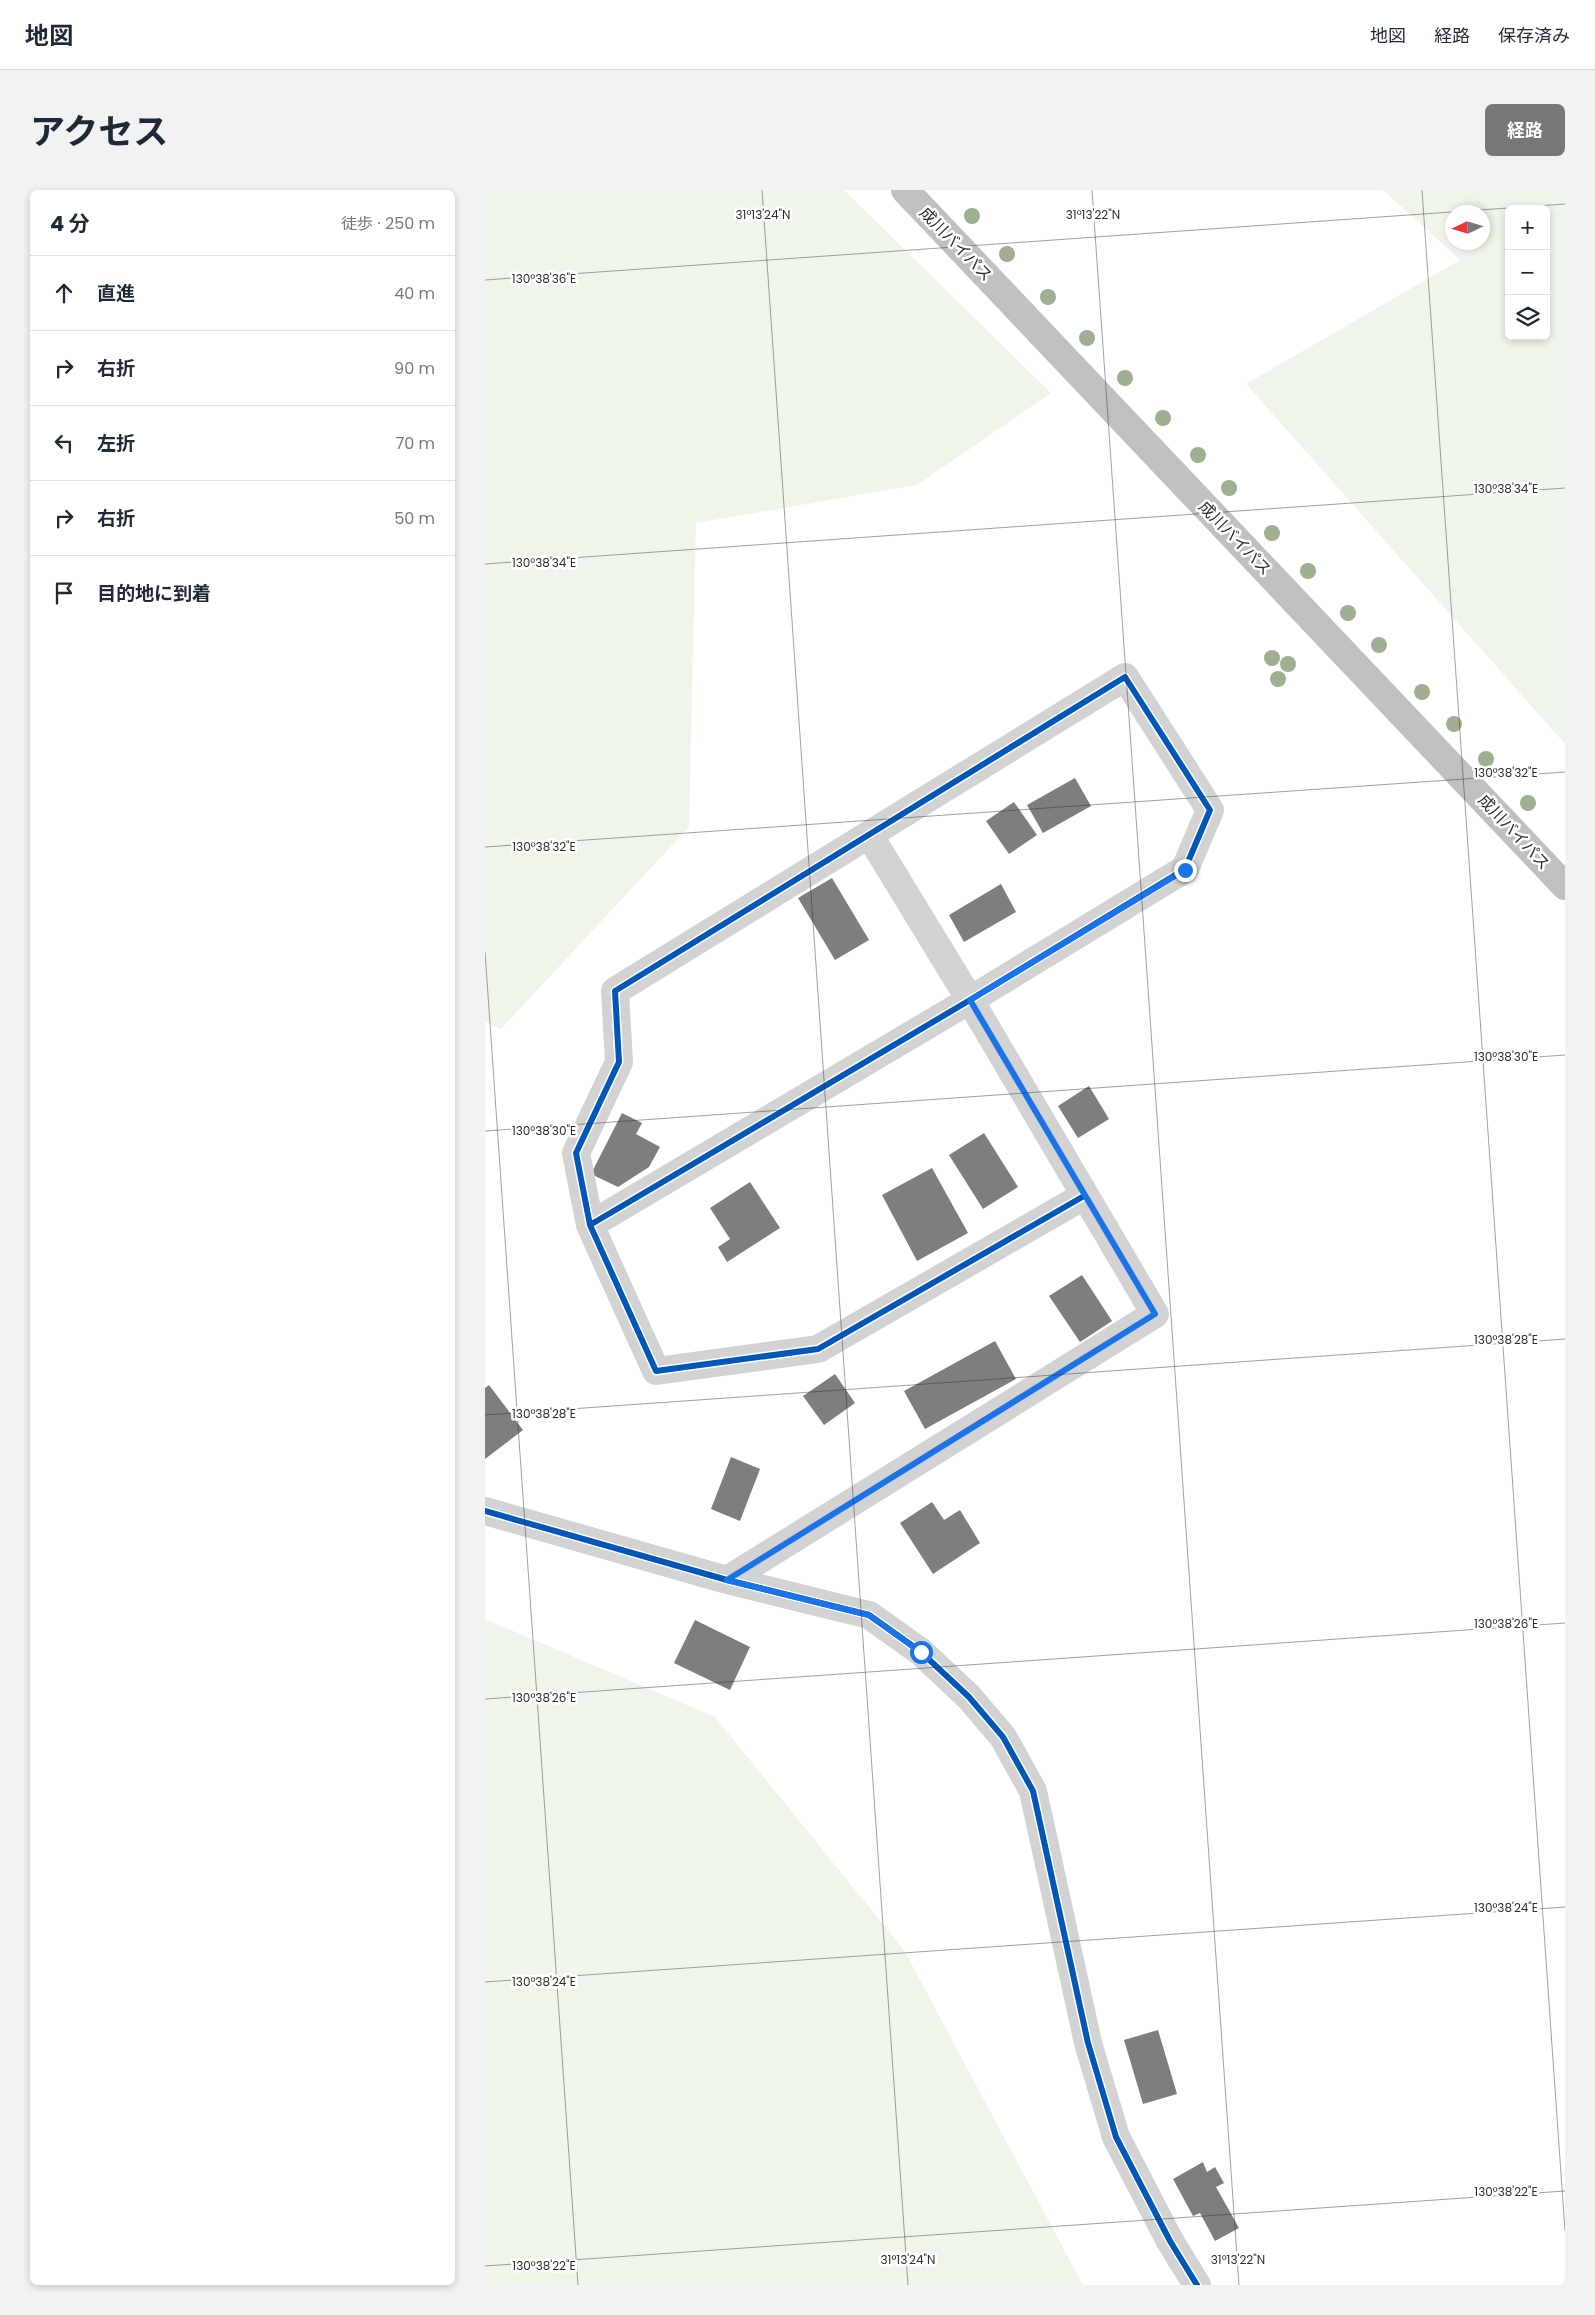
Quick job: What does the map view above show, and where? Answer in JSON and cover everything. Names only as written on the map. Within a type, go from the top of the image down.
[{"type":"highway","name":"成川バイパス","points":[[905,190],[1565,886]]},
{"type":"street","points":[[590,1225],[1185,870],[1210,810],[1125,677],[870,836],[615,991],[619,1062],[576,1153],[590,1225],[656,1371],[818,1349],[1085,1196]]},
{"type":"street","points":[[727,1580],[1155,1314],[970,1000],[870,836]]},
{"type":"street","points":[[485,1511],[727,1580],[869,1615],[921,1652],[969,1697],[1003,1737],[1033,1791],[1088,2043],[1116,2137],[1170,2241],[1197,2285]]},
{"type":"shaded area","points":[[485,190],[844,190],[1051,393],[917,485],[696,523],[689,827],[501,1029],[485,1022]]},
{"type":"shaded area","points":[[1383,190],[1565,190],[1565,744],[1246,384],[1460,260],[1449,250],[1490,250],[1490,205],[1445,205],[1445,246]]},
{"type":"shaded area","points":[[485,1619],[715,1717],[904,1950],[1083,2285],[485,2285]]},
{"type":"building","points":[[1075,778],[1091,806],[1043,833],[1027,805]]},
{"type":"building","points":[[1014,802],[1037,835],[1009,854],[986,821]]},
{"type":"building","points":[[832,878],[869,940],[835,960],[798,898]]},
{"type":"building","points":[[1001,884],[1016,912],[964,942],[949,915]]},
{"type":"building","points":[[1089,1086],[1109,1119],[1078,1138],[1058,1106]]},
{"type":"building","points":[[622,1113],[642,1123],[636,1134],[660,1147],[649,1167],[618,1187],[591,1174]]},
{"type":"building","points":[[984,1133],[1018,1187],[983,1209],[949,1155]]},
{"type":"building","points":[[932,1168],[968,1233],[917,1261],[882,1195]]},
{"type":"building","points":[[750,1182],[780,1228],[727,1262],[718,1247],[730,1239],[710,1208]]},
{"type":"building","points":[[1082,1275],[1112,1321],[1080,1342],[1049,1296]]},
{"type":"building","points":[[995,1341],[1016,1379],[925,1429],[904,1391]]},
{"type":"building","points":[[835,1374],[855,1403],[824,1425],[803,1396]]},
{"type":"building","points":[[489,1385],[523,1430],[485,1459],[485,1388]]},
{"type":"building","points":[[731,1457],[760,1469],[740,1521],[711,1509]]},
{"type":"building","points":[[932,1502],[944,1520],[960,1510],[980,1543],[933,1574],[900,1523]]},
{"type":"building","points":[[695,1620],[750,1647],[730,1690],[674,1663]]},
{"type":"building","points":[[1158,2030],[1177,2094],[1143,2104],[1124,2040]]},
{"type":"building","points":[[1203,2162],[1207,2172],[1215,2167],[1224,2183],[1216,2187],[1239,2228],[1215,2241],[1200,2213],[1193,2216],[1173,2179]]},
{"type":"cycle path","points":[[590,1225],[970,1000],[1185,869],[1210,810],[1125,677],[615,991],[619,1062],[576,1153],[590,1225],[656,1371],[818,1349],[1084,1196]]},
{"type":"cycle path","points":[[485,1511],[727,1580],[869,1615],[921,1652],[969,1697],[1003,1737],[1033,1791],[1088,2043],[1116,2137],[1170,2241],[1197,2285]]},
{"type":"route","points":[[921,1652],[869,1615],[727,1580],[1155,1314],[970,1000],[1185,870]]}]
